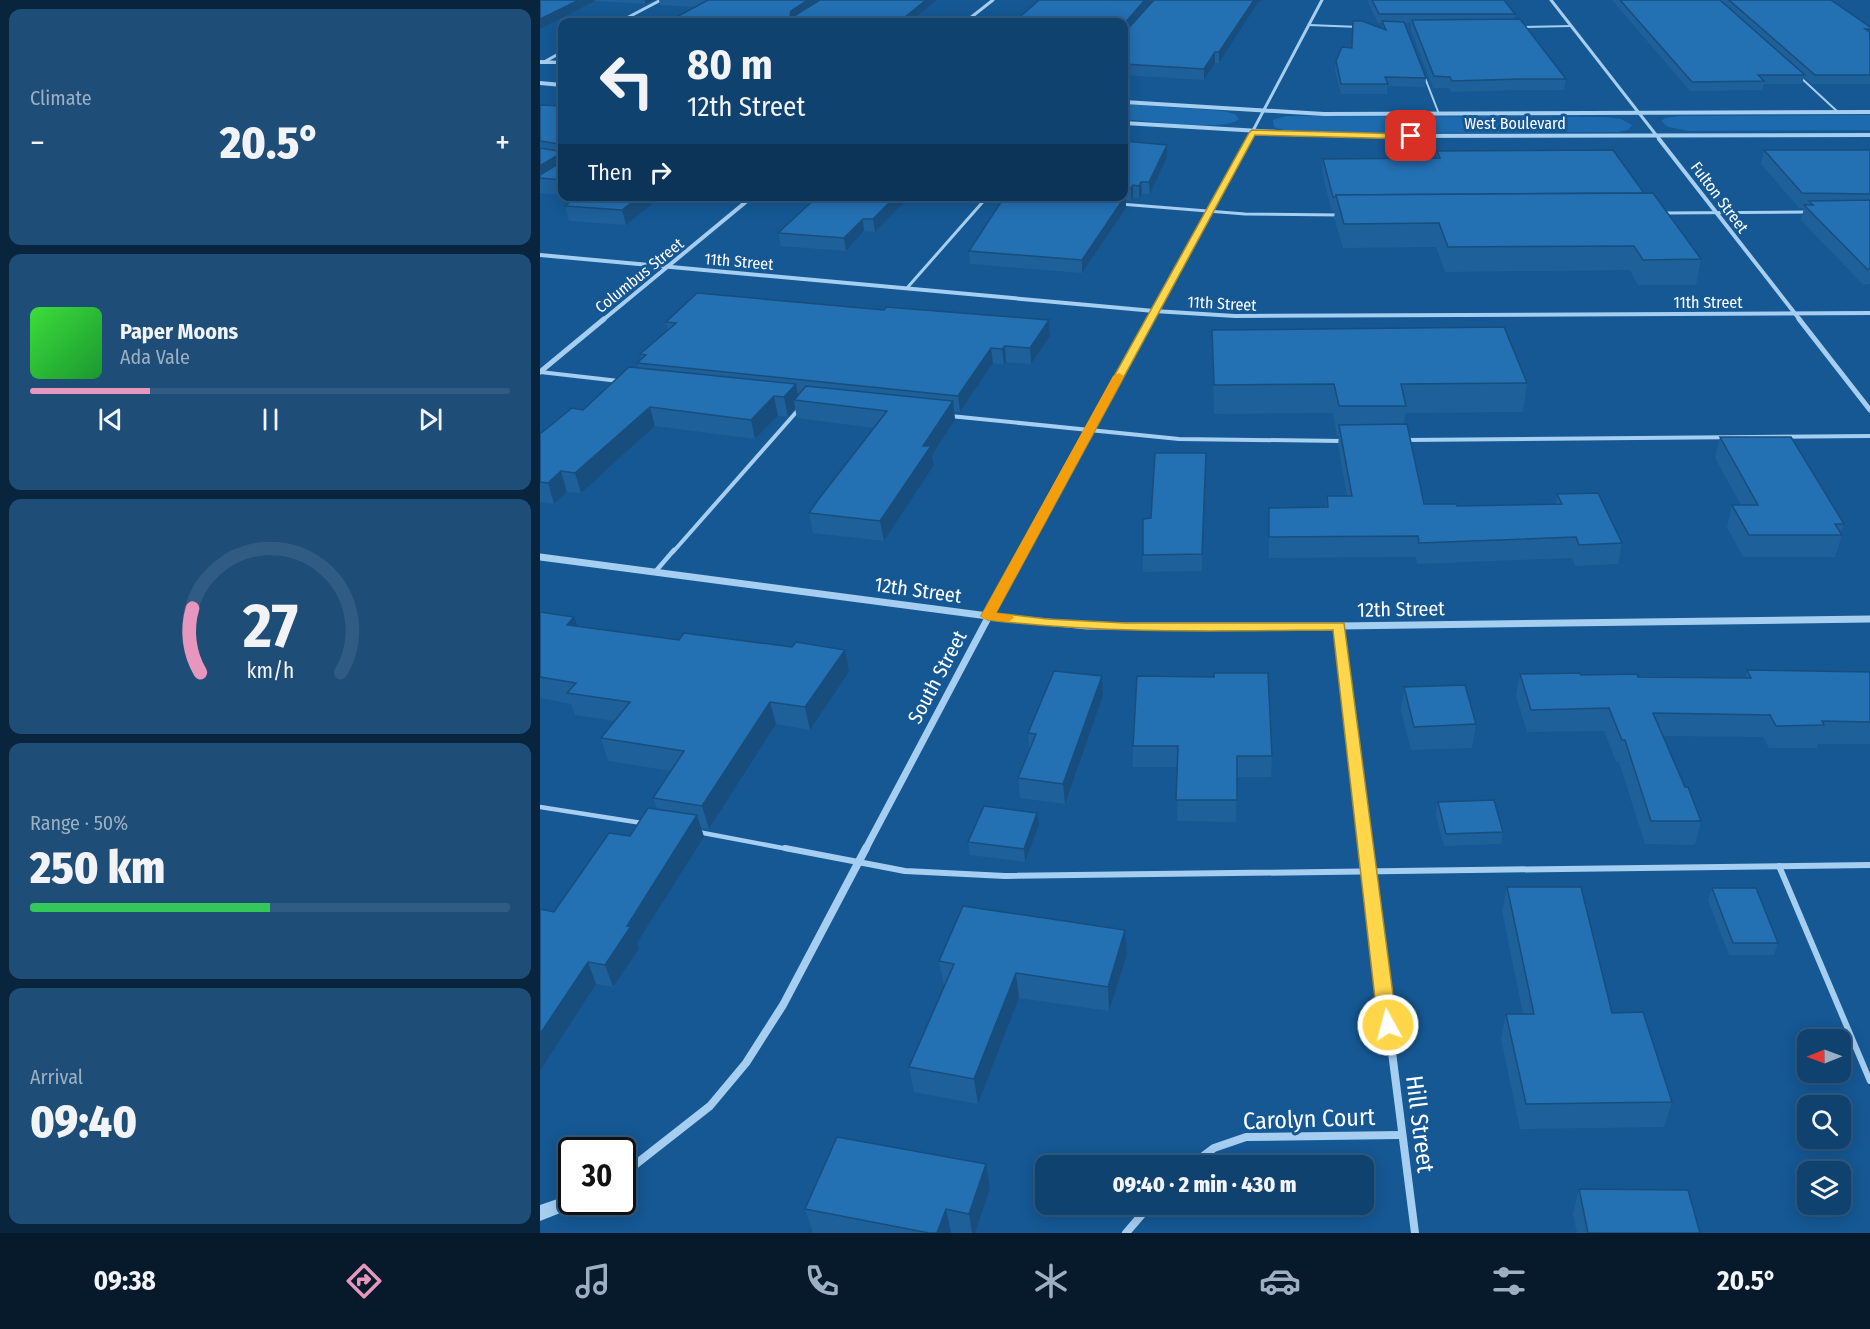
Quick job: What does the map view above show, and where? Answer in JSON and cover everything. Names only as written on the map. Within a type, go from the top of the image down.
[{"type":"street","points":[[627,18],[661,0]]},
{"type":"street","points":[[970,18],[993,0]]},
{"type":"street","name":"South Street","points":[[636,1164],[710,1106],[727,1088],[783,1005],[988,616],[1210,212],[1322,0]]},
{"type":"street","name":"Fulton Street","points":[[1551,0],[1870,410]]},
{"type":"street","points":[[542,62],[558,54]]},
{"type":"street","points":[[542,62],[558,63]]},
{"type":"street","points":[[540,83],[558,85]]},
{"type":"street","name":"West Boulevard","points":[[1128,102],[1262,112],[1439,114],[1870,112]]},
{"type":"street","name":"West Boulevard","points":[[1128,123],[1252,133],[1345,136],[1870,135]]},
{"type":"street","name":"Columbus Street","points":[[540,372],[747,201]]},
{"type":"street","name":"11th Street","points":[[540,255],[1154,311],[1278,317],[1870,313]]},
{"type":"street","name":"12th Street","points":[[540,556],[988,616],[1047,623],[1126,628],[1870,619]]},
{"type":"street","name":"Hill Street","points":[[1340,626],[1401,1135],[1415,1233]]},
{"type":"street","name":"Carolyn Court","points":[[1205,1155],[1214,1148],[1246,1137],[1401,1135]]},
{"type":"street","points":[[540,1213],[558,1206]]},
{"type":"street","points":[[1126,1233],[1142,1215]]},
{"type":"lane","points":[[1309,25],[1361,27]]},
{"type":"lane","points":[[1511,27],[1571,26]]},
{"type":"lane","points":[[1793,71],[1839,112]]},
{"type":"lane","points":[[1424,75],[1439,114]]},
{"type":"lane","points":[[907,288],[984,201]]},
{"type":"lane","points":[[1117,204],[1269,215],[1340,215]]},
{"type":"lane","points":[[1663,213],[1813,212]]},
{"type":"lane","points":[[540,372],[624,381]]},
{"type":"lane","points":[[656,572],[807,401]]},
{"type":"lane","points":[[948,416],[1223,441],[1344,441]]},
{"type":"lane","points":[[1403,440],[1870,436]]},
{"type":"lane","points":[[540,807],[655,825]]},
{"type":"lane","points":[[690,831],[937,874],[1005,876],[1870,865]]},
{"type":"lane","points":[[1779,866],[1870,1081]]},
{"type":"shaded area","points":[[1128,104],[1223,111],[1235,114],[1239,119],[1218,125],[1128,119]]},
{"type":"shaded area","points":[[1870,115],[1870,130],[1689,131],[1668,127],[1661,121],[1665,118],[1679,116]]},
{"type":"shaded area","points":[[1286,116],[1605,117],[1621,119],[1632,125],[1628,130],[1618,132],[1326,134],[1298,133],[1274,127],[1273,120]]},
{"type":"building","points":[[540,0],[579,0],[540,19]]},
{"type":"building","points":[[708,0],[808,0],[791,11],[790,16],[794,16],[820,0],[926,0],[904,18],[674,18]]},
{"type":"building","points":[[1039,0],[1145,0],[1128,19],[1019,18]]},
{"type":"building","points":[[1154,0],[1254,0],[1219,52],[1215,52],[1204,69],[1128,64],[1128,29]]},
{"type":"building","points":[[1372,0],[1504,0],[1515,14],[1379,14]]},
{"type":"building","points":[[1620,0],[1720,0],[1805,75],[1758,75],[1764,81],[1692,82]]},
{"type":"building","points":[[1729,0],[1831,0],[1870,27],[1870,29],[1865,29],[1870,32],[1870,75],[1815,75]]},
{"type":"building","points":[[1520,19],[1566,79],[1452,81],[1450,77],[1434,76],[1412,20]]},
{"type":"building","points":[[1353,21],[1362,21],[1386,30],[1382,21],[1404,22],[1426,78],[1385,77],[1388,84],[1341,84],[1336,61],[1342,47],[1352,48]]},
{"type":"building","points":[[540,105],[558,106],[558,144],[540,141]]},
{"type":"building","points":[[1128,141],[1167,145],[1149,182],[1141,182],[1139,186],[1133,185],[1128,188]]},
{"type":"building","points":[[540,148],[557,151],[558,157],[540,166]]},
{"type":"building","points":[[1613,150],[1644,193],[1336,195],[1333,197],[1323,159],[1440,158],[1437,151]]},
{"type":"building","points":[[1764,150],[1870,150],[1870,194],[1802,193]]},
{"type":"building","points":[[558,164],[558,180],[540,178],[540,175]]},
{"type":"building","points":[[1653,193],[1701,259],[1643,260],[1634,246],[1448,247],[1439,223],[1344,224],[1336,195]]},
{"type":"building","points":[[1870,200],[1870,269],[1867,269],[1804,205],[1813,205],[1809,201]]},
{"type":"building","points":[[572,201],[634,201],[622,210],[565,206]]},
{"type":"building","points":[[813,201],[891,201],[873,219],[863,219],[844,238],[778,233]]},
{"type":"building","points":[[1002,201],[1122,201],[1082,260],[969,251]]},
{"type":"building","points":[[697,293],[884,310],[886,307],[1049,320],[1030,348],[1005,346],[1002,349],[991,348],[958,396],[637,363],[646,355],[640,354],[676,323],[666,322]]},
{"type":"building","points":[[1504,327],[1527,383],[1401,384],[1406,406],[1339,406],[1334,384],[1214,385],[1212,330]]},
{"type":"building","points":[[629,367],[796,384],[784,397],[774,396],[751,420],[650,407],[575,473],[561,471],[548,483],[540,482],[540,434],[572,408],[583,410]]},
{"type":"building","points":[[806,386],[953,401],[923,446],[931,446],[880,521],[809,513],[887,411],[794,400]]},
{"type":"building","points":[[1407,424],[1424,504],[1457,504],[1457,506],[1562,504],[1557,494],[1598,493],[1622,543],[1579,545],[1576,537],[1419,543],[1418,536],[1269,537],[1269,508],[1328,507],[1327,496],[1352,496],[1339,425]]},
{"type":"building","points":[[1720,437],[1791,437],[1844,524],[1835,524],[1842,535],[1749,535],[1732,505],[1758,505]]},
{"type":"building","points":[[1155,453],[1206,453],[1202,554],[1143,555],[1143,519],[1151,518]]},
{"type":"building","points":[[540,612],[574,617],[567,625],[679,640],[684,633],[792,647],[796,642],[845,650],[805,707],[770,702],[702,806],[653,798],[684,751],[601,738],[630,702],[567,693],[576,683],[540,677]]},
{"type":"building","points":[[1747,670],[1870,672],[1870,722],[1822,721],[1824,725],[1776,726],[1770,715],[1653,713],[1685,787],[1688,787],[1701,821],[1651,821],[1625,740],[1622,740],[1609,708],[1531,710],[1520,674],[1580,673],[1581,675],[1637,674],[1638,677],[1751,678]]},
{"type":"building","points":[[1054,671],[1102,676],[1063,784],[1018,778],[1036,734],[1028,733]]},
{"type":"building","points":[[1214,673],[1268,673],[1272,756],[1237,756],[1237,800],[1176,800],[1178,746],[1133,746],[1137,676],[1214,677]]},
{"type":"building","points":[[1465,685],[1476,724],[1414,727],[1404,687]]},
{"type":"building","points":[[1494,800],[1503,832],[1446,834],[1438,802]]},
{"type":"building","points":[[984,806],[1037,813],[1024,849],[968,842]]},
{"type":"building","points":[[648,808],[697,815],[605,965],[588,962],[540,1034],[540,909],[554,912],[609,833],[630,836]]},
{"type":"building","points":[[1507,887],[1581,887],[1612,1013],[1643,1012],[1672,1102],[1526,1104],[1506,1014],[1534,1014]]},
{"type":"building","points":[[1712,888],[1756,888],[1778,943],[1733,943]]},
{"type":"building","points":[[963,906],[1125,930],[1108,987],[1016,973],[974,1079],[909,1067],[954,964],[939,961]]},
{"type":"building","points":[[837,1137],[986,1164],[969,1214],[946,1209],[937,1233],[929,1233],[805,1209]]},
{"type":"building","points":[[1579,1189],[1688,1190],[1700,1233],[1588,1233]]},
{"type":"slow traffic","points":[[1008,618],[988,616],[1119,376]]},
{"type":"route","points":[[1388,1025],[1340,626],[1126,628],[1047,623],[988,616],[1252,133],[1313,136],[1411,136]]}]
